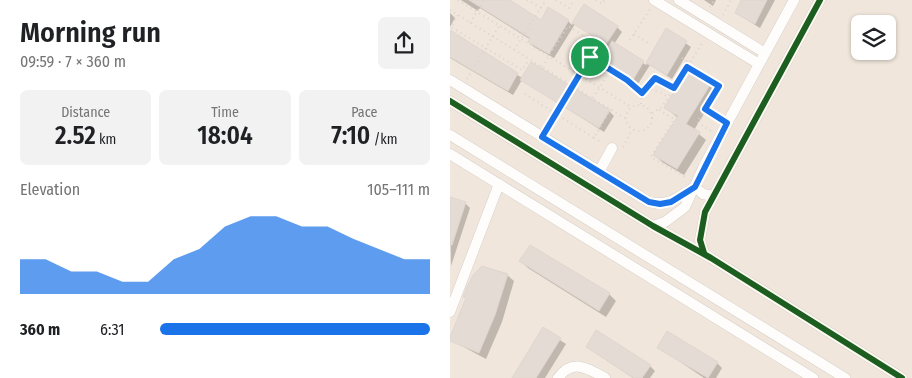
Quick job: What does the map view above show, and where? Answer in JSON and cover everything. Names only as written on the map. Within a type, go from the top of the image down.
[{"type":"street","points":[[654,0],[759,64]]},
{"type":"street","points":[[680,0],[765,52]]},
{"type":"street","points":[[653,226],[676,216],[685,207],[720,136],[794,0]]},
{"type":"street","points":[[704,253],[701,226],[705,212],[820,0]]},
{"type":"street","points":[[450,80],[599,172],[655,204],[671,202],[696,185]]},
{"type":"street","points":[[450,101],[653,226],[704,253],[902,378]]},
{"type":"street","points":[[450,135],[845,378]]},
{"type":"street","points":[[599,172],[612,148]]},
{"type":"street","points":[[450,154],[814,378]]},
{"type":"street","points":[[450,312],[453,297],[499,184]]},
{"type":"street","points":[[696,185],[703,194],[714,196]]},
{"type":"street","points":[[558,378],[568,368],[577,365],[587,367],[605,378]]},
{"type":"path","points":[[450,10],[611,109],[626,119],[632,130],[641,132],[652,124],[652,113],[648,108],[641,105],[631,107],[458,0]]},
{"type":"path","points":[[470,22],[484,0]]},
{"type":"path","points":[[527,0],[541,8]]},
{"type":"path","points":[[514,50],[546,0]]},
{"type":"path","points":[[556,0],[569,8],[574,0]]},
{"type":"path","points":[[596,0],[602,4],[605,0]]},
{"type":"path","points":[[630,40],[654,0]]},
{"type":"path","points":[[718,24],[731,0]]},
{"type":"path","points":[[458,15],[451,27],[522,70],[529,59]]},
{"type":"path","points":[[462,87],[499,26]]},
{"type":"path","points":[[542,67],[568,26],[597,44],[542,137]]},
{"type":"path","points":[[634,34],[648,43]]},
{"type":"path","points":[[652,113],[659,110],[668,98],[709,34]]},
{"type":"path","points":[[590,57],[611,69],[642,93]]},
{"type":"path","points":[[682,58],[690,63]]},
{"type":"path","points":[[687,67],[719,86],[697,122],[720,136]]},
{"type":"path","points":[[593,98],[611,69]]},
{"type":"path","points":[[641,105],[642,93],[655,78],[674,88]]},
{"type":"path","points":[[646,89],[660,92],[668,98]]},
{"type":"path","points":[[525,94],[594,138],[611,109]]},
{"type":"path","points":[[626,119],[631,107]]},
{"type":"path","points":[[705,109],[727,123]]},
{"type":"path","points":[[659,110],[674,119],[651,156],[696,185]]},
{"type":"shaded area","points":[[450,0],[912,0],[912,378],[450,378]]},
{"type":"building","points":[[469,0],[510,0],[541,20],[548,7],[569,20],[549,54],[528,42],[530,38]]},
{"type":"building","points":[[741,0],[767,0],[755,24],[735,13]]},
{"type":"building","points":[[584,4],[618,26],[606,44],[572,23]]},
{"type":"building","points":[[666,28],[687,41],[667,75],[646,63]]},
{"type":"building","points":[[450,30],[518,73],[508,91],[450,57]]},
{"type":"building","points":[[612,41],[644,61],[633,80],[600,60]]},
{"type":"building","points":[[531,62],[610,110],[599,128],[520,80]]},
{"type":"building","points":[[686,72],[710,85],[686,124],[700,132],[677,169],[653,155],[678,116],[664,108]]},
{"type":"building","points":[[450,197],[466,202],[452,245],[450,245]]},
{"type":"building","points":[[530,245],[610,293],[599,311],[519,261]]},
{"type":"building","points":[[482,266],[508,274],[495,315],[479,353],[450,341],[450,337],[466,298],[463,297],[467,287],[473,275]]},
{"type":"building","points":[[543,327],[561,338],[536,378],[512,378]]},
{"type":"building","points":[[596,330],[651,365],[642,378],[634,378],[586,347]]},
{"type":"building","points":[[667,331],[718,362],[708,378],[657,348]]},
{"type":"cycle path","points":[[704,253],[700,240],[705,212],[820,0]]},
{"type":"cycle path","points":[[450,101],[653,226],[711,258],[902,378]]},
{"type":"route","points":[[590,57],[627,80],[642,93],[655,78],[674,88],[687,67],[719,86],[705,109],[727,123],[698,177],[695,187],[671,202],[655,204],[644,200],[542,137],[590,57]]}]
